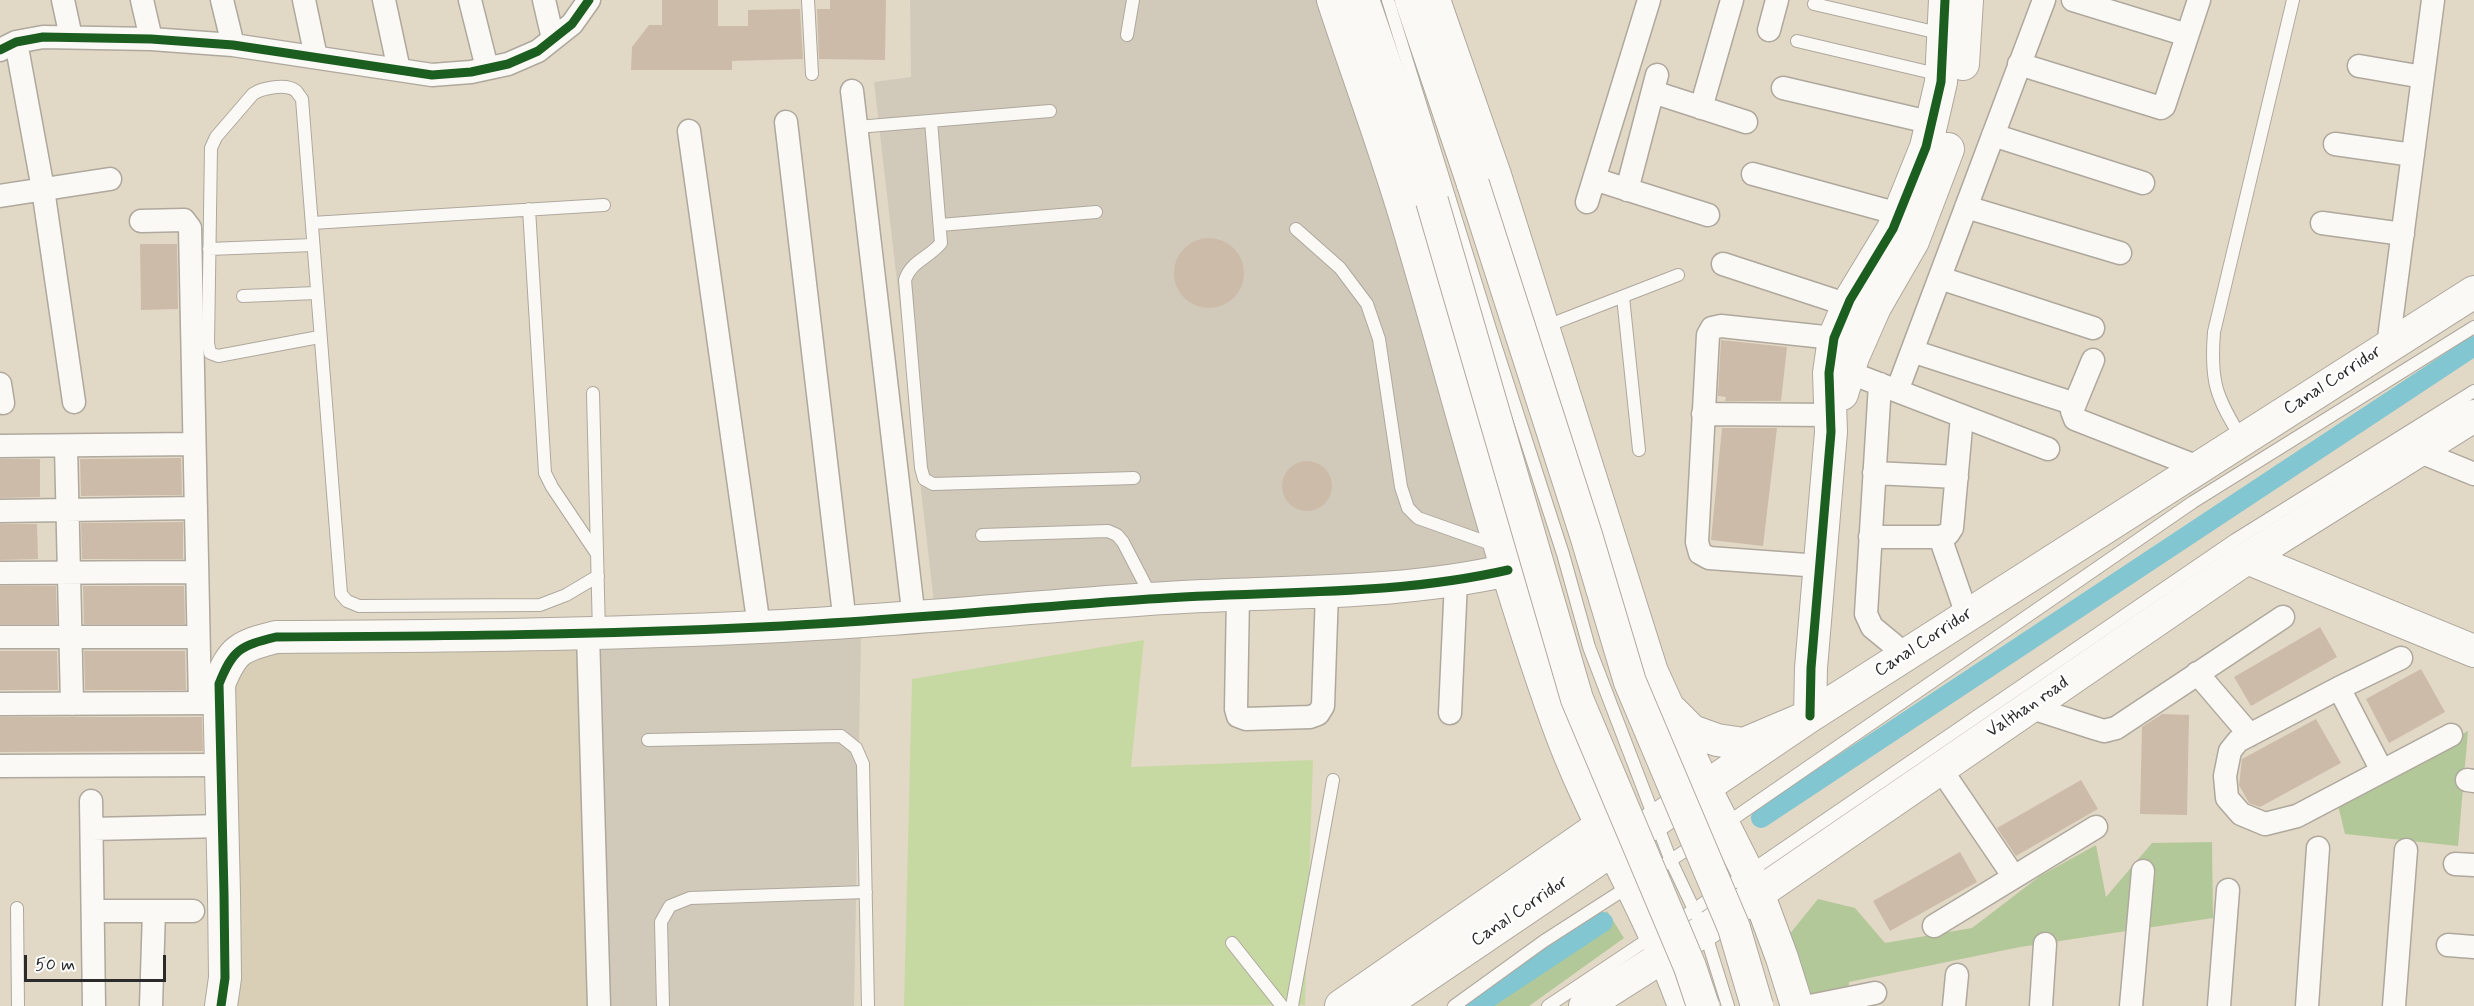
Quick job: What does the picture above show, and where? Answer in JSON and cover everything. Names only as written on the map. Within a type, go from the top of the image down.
[{"type":"main road","points":[[1333,0],[1406,216],[1504,559],[1558,724],[1660,944],[1684,1006]]},
{"type":"main road","points":[[1363,0],[1432,201],[1576,699],[1690,967],[1703,1006]]},
{"type":"main road","points":[[1411,0],[1586,535],[1630,682],[1734,928],[1757,1006]]},
{"type":"main road","points":[[1434,0],[1495,175],[1652,672],[1705,788],[1715,831],[1753,884],[1782,958],[1797,1006]]},
{"type":"main road","points":[[1669,709],[1692,731],[1717,740],[1744,744],[1810,716],[1831,423],[1829,373],[1834,338],[1848,305],[1893,229],[1926,147],[1933,123],[1941,75],[1945,0]]},
{"type":"main road","points":[[1831,423],[1848,372],[1875,307],[1913,241],[1947,154],[1962,82],[1967,0]]},
{"type":"main road","name":"Canal Corridor","points":[[1382,1006],[1608,836],[1656,822],[1810,716],[2474,292]]},
{"type":"main road","name":"Valthan road","points":[[1594,1003],[1660,944],[1940,768],[2247,558],[2474,416]]},
{"type":"main road","points":[[2247,558],[2474,651]]},
{"type":"main road","points":[[221,1006],[225,978],[221,765],[209,703],[228,661],[248,644],[276,637],[594,634],[845,623],[1152,599],[1390,589],[1456,581],[1504,559]]},
{"type":"main road","points":[[1341,1006],[1608,836]]},
{"type":"street","points":[[63,0],[71,37]]},
{"type":"street","points":[[142,0],[151,39]]},
{"type":"street","points":[[222,0],[233,45]]},
{"type":"street","points":[[304,0],[316,57]]},
{"type":"street","points":[[384,0],[399,70]]},
{"type":"street","points":[[470,0],[487,68]]},
{"type":"street","points":[[544,0],[553,39]]},
{"type":"street","points":[[74,402],[43,189],[8,46],[43,38],[151,39],[233,45],[432,75],[471,72],[507,64],[538,51],[572,24],[589,0]]},
{"type":"street","points":[[1587,202],[1649,0]]},
{"type":"street","points":[[1701,108],[1732,0]]},
{"type":"street","points":[[1769,30],[1777,0]]},
{"type":"street","points":[[1906,655],[1872,627],[1866,614],[1874,473],[1888,388],[1912,351],[2044,0]]},
{"type":"street","points":[[2073,0],[2187,35]]},
{"type":"street","points":[[2019,64],[2161,108],[2164,106],[2199,0]]},
{"type":"street","points":[[2388,346],[2433,0]]},
{"type":"street","points":[[2359,66],[2423,77]]},
{"type":"street","points":[[1627,190],[1655,84],[1701,108],[1746,122]]},
{"type":"street","points":[[1783,88],[1933,123]]},
{"type":"street","points":[[852,91],[914,619]]},
{"type":"street","points":[[786,122],[845,623]]},
{"type":"street","points":[[690,131],[759,627]]},
{"type":"street","points":[[1993,135],[2143,183]]},
{"type":"street","points":[[2335,144],[2413,155]]},
{"type":"street","points":[[1753,174],[1899,214]]},
{"type":"street","points":[[0,196],[110,179]]},
{"type":"street","points":[[1594,179],[1708,215]]},
{"type":"street","points":[[1966,207],[2120,253]]},
{"type":"street","points":[[0,704],[209,703],[198,637],[190,228],[184,220],[141,221]]},
{"type":"street","points":[[2322,223],[2403,234]]},
{"type":"street","points":[[1723,264],[1848,305]]},
{"type":"street","points":[[1940,278],[2093,328]]},
{"type":"street","points":[[1820,566],[1709,558],[1700,553],[1697,542],[1703,414],[1708,334],[1712,328],[1721,326],[1834,338]]},
{"type":"street","points":[[1912,351],[2075,404]]},
{"type":"street","points":[[2093,360],[2072,411],[2075,419],[2198,467]]},
{"type":"street","points":[[1848,372],[2048,449]]},
{"type":"street","points":[[1703,414],[1831,423]]},
{"type":"street","points":[[1870,537],[1940,537],[1948,534],[1952,528],[1962,416]]},
{"type":"street","points":[[0,446],[194,444]]},
{"type":"street","points":[[66,446],[72,704]]},
{"type":"street","points":[[2418,451],[2474,474]]},
{"type":"street","points":[[1874,473],[1957,477]]},
{"type":"street","points":[[0,511],[196,508]]},
{"type":"street","points":[[1940,537],[1967,615]]},
{"type":"street","points":[[0,573],[197,572]]},
{"type":"street","points":[[1450,713],[1456,581]]},
{"type":"street","points":[[1238,595],[1236,709],[1238,716],[1245,718],[1310,717],[1318,714],[1323,706],[1327,592]]},
{"type":"street","points":[[2030,707],[2104,730],[2116,728],[2283,617]]},
{"type":"street","points":[[594,634],[599,1006]]},
{"type":"street","points":[[0,637],[198,637]]},
{"type":"street","points":[[2401,658],[2238,741],[2230,751],[2225,776],[2227,798],[2241,814],[2265,824],[2297,816],[2451,735]]},
{"type":"street","points":[[2197,673],[2250,735]]},
{"type":"street","points":[[2339,688],[2382,771]]},
{"type":"street","points":[[0,766],[221,765]]},
{"type":"street","points":[[1940,768],[2014,878]]},
{"type":"street","points":[[91,801],[94,1006]]},
{"type":"street","points":[[92,829],[223,826]]},
{"type":"street","points":[[1934,926],[2096,827]]},
{"type":"street","points":[[2307,1006],[2318,848]]},
{"type":"street","points":[[2394,1006],[2406,850]]},
{"type":"street","points":[[2131,1006],[2143,872]]},
{"type":"street","points":[[2219,1006],[2228,890]]},
{"type":"street","points":[[93,911],[193,911]]},
{"type":"street","points":[[151,1006],[154,911]]},
{"type":"street","points":[[2040,1006],[2045,944]]},
{"type":"street","points":[[2448,945],[2474,947]]},
{"type":"street","points":[[1954,1006],[1957,975]]},
{"type":"street","points":[[1810,1006],[1875,993]]},
{"type":"lane","points":[[808,0],[812,74]]},
{"type":"lane","points":[[1127,35],[1133,0]]},
{"type":"lane","points":[[1388,0],[1563,554],[1589,647],[1671,861],[1700,920],[1728,1006]]},
{"type":"lane","points":[[2242,440],[2222,406],[2213,376],[2214,332],[2293,0]]},
{"type":"lane","points":[[1814,4],[1943,34]]},
{"type":"lane","points":[[1797,41],[1941,75]]},
{"type":"lane","points":[[319,337],[218,356],[210,352],[211,148],[216,137],[260,89],[288,87],[297,91],[302,99],[341,594],[346,601],[359,606],[540,605],[566,595],[598,576]]},
{"type":"lane","points":[[857,127],[1050,111]]},
{"type":"lane","points":[[931,121],[941,243],[909,269],[905,280],[921,468],[924,479],[933,484],[1134,478]]},
{"type":"lane","points":[[312,223],[604,205]]},
{"type":"lane","points":[[529,209],[545,473],[597,555]]},
{"type":"lane","points":[[940,225],[1096,212]]},
{"type":"lane","points":[[1296,229],[1340,268],[1367,304],[1379,339],[1401,487],[1408,508],[1418,518],[1504,559]]},
{"type":"lane","points":[[209,249],[313,245]]},
{"type":"lane","points":[[1543,327],[1678,275]]},
{"type":"lane","points":[[243,296],[316,293]]},
{"type":"lane","points":[[1623,297],[1639,450]]},
{"type":"lane","points":[[1454,1006],[1544,941],[1671,861],[2193,502],[2474,327]]},
{"type":"lane","points":[[1753,884],[2235,540],[2474,391]]},
{"type":"lane","points":[[593,393],[598,576],[594,634]]},
{"type":"lane","points":[[982,535],[1108,531],[1117,535],[1123,542],[1152,599]]},
{"type":"lane","points":[[648,740],[841,736],[856,748],[863,764],[868,1006]]},
{"type":"lane","points":[[1292,1006],[1333,780]]},
{"type":"lane","points":[[663,1006],[661,922],[670,906],[690,898],[866,892]]},
{"type":"lane","points":[[17,908],[18,1006]]},
{"type":"lane","points":[[1232,943],[1282,1006]]},
{"type":"lane","points":[[1548,1006],[1660,944]]},
{"type":"shaded area","points":[[910,0],[1325,0],[1497,563],[1406,577],[934,603],[874,82],[911,77]]},
{"type":"shaded area","points":[[861,637],[854,1006],[610,1006],[601,647]]},
{"type":"shaded area","points":[[581,643],[593,1006],[227,1006],[231,690],[239,667],[275,646]]},
{"type":"green space","points":[[1144,640],[1131,767],[1313,760],[1305,1005],[904,1006],[912,679]]},
{"type":"green space","points":[[2468,731],[2458,846],[2345,834],[2337,801]]},
{"type":"green space","points":[[2212,842],[2213,918],[2020,947],[1849,982],[1847,1006],[1805,1006],[1784,941],[1818,899],[1855,908],[1885,943],[1972,928],[2040,876],[2096,845],[2106,897],[2152,843]]},
{"type":"green space","points":[[1607,911],[1624,938],[1529,1006],[1486,1006]]},
{"type":"building","points":[[662,0],[718,0],[718,26],[748,26],[748,10],[800,9],[803,59],[732,61],[732,70],[631,70],[632,47],[649,25],[662,25]]},
{"type":"building","points":[[830,0],[886,0],[885,60],[819,59],[817,9],[830,9]]},
{"type":"building","points":[[1209,238],[1222,241],[1234,248],[1241,260],[1244,273],[1241,286],[1234,298],[1222,305],[1209,308],[1196,305],[1184,298],[1177,286],[1174,273],[1177,260],[1184,248],[1196,241]]},
{"type":"building","points":[[140,244],[177,244],[178,309],[141,310]]},
{"type":"building","points":[[1721,340],[1787,347],[1781,401],[1725,401],[1726,397],[1718,396]]},
{"type":"building","points":[[1722,428],[1777,428],[1763,546],[1711,540]]},
{"type":"building","points":[[181,458],[182,495],[81,496],[80,459]]},
{"type":"building","points":[[0,459],[40,459],[40,497],[0,498]]},
{"type":"building","points":[[1307,461],[1316,463],[1327,472],[1332,486],[1330,495],[1321,506],[1307,511],[1298,509],[1287,500],[1282,486],[1284,477],[1293,466]]},
{"type":"building","points":[[183,522],[183,559],[82,559],[81,523]]},
{"type":"building","points":[[0,524],[37,524],[38,559],[0,560]]},
{"type":"building","points":[[0,586],[56,586],[57,624],[0,624]]},
{"type":"building","points":[[83,586],[184,586],[185,624],[84,624]]},
{"type":"building","points":[[2320,627],[2337,657],[2251,706],[2234,677]]},
{"type":"building","points":[[0,651],[57,651],[58,690],[0,690]]},
{"type":"building","points":[[84,651],[185,651],[186,690],[85,690]]},
{"type":"building","points":[[2421,669],[2445,712],[2389,743],[2366,699]]},
{"type":"building","points":[[2162,714],[2189,715],[2187,815],[2140,814],[2142,727]]},
{"type":"building","points":[[0,717],[202,717],[203,751],[0,752]]},
{"type":"building","points":[[2316,719],[2341,763],[2260,807],[2249,803],[2239,785],[2242,759]]},
{"type":"building","points":[[2081,780],[2098,809],[2016,856],[1997,828]]},
{"type":"building","points":[[1960,852],[1977,882],[1890,931],[1873,901]]},
{"type":"waterway","points":[[1761,818],[2474,346]]},
{"type":"waterway","points":[[1476,1006],[1603,922]]},
{"type":"cycle path","points":[[0,50],[16,42],[43,37],[151,39],[233,45],[432,75],[471,72],[508,64],[538,51],[572,24],[589,0]]},
{"type":"cycle path","points":[[1810,716],[1811,668],[1831,432],[1829,373],[1834,338],[1850,300],[1893,229],[1926,147],[1941,82],[1945,0]]},
{"type":"cycle path","points":[[221,1006],[225,978],[219,684],[234,656],[254,643],[276,637],[457,636],[699,630],[809,624],[1194,596],[1374,589],[1464,579],[1508,570]]}]
